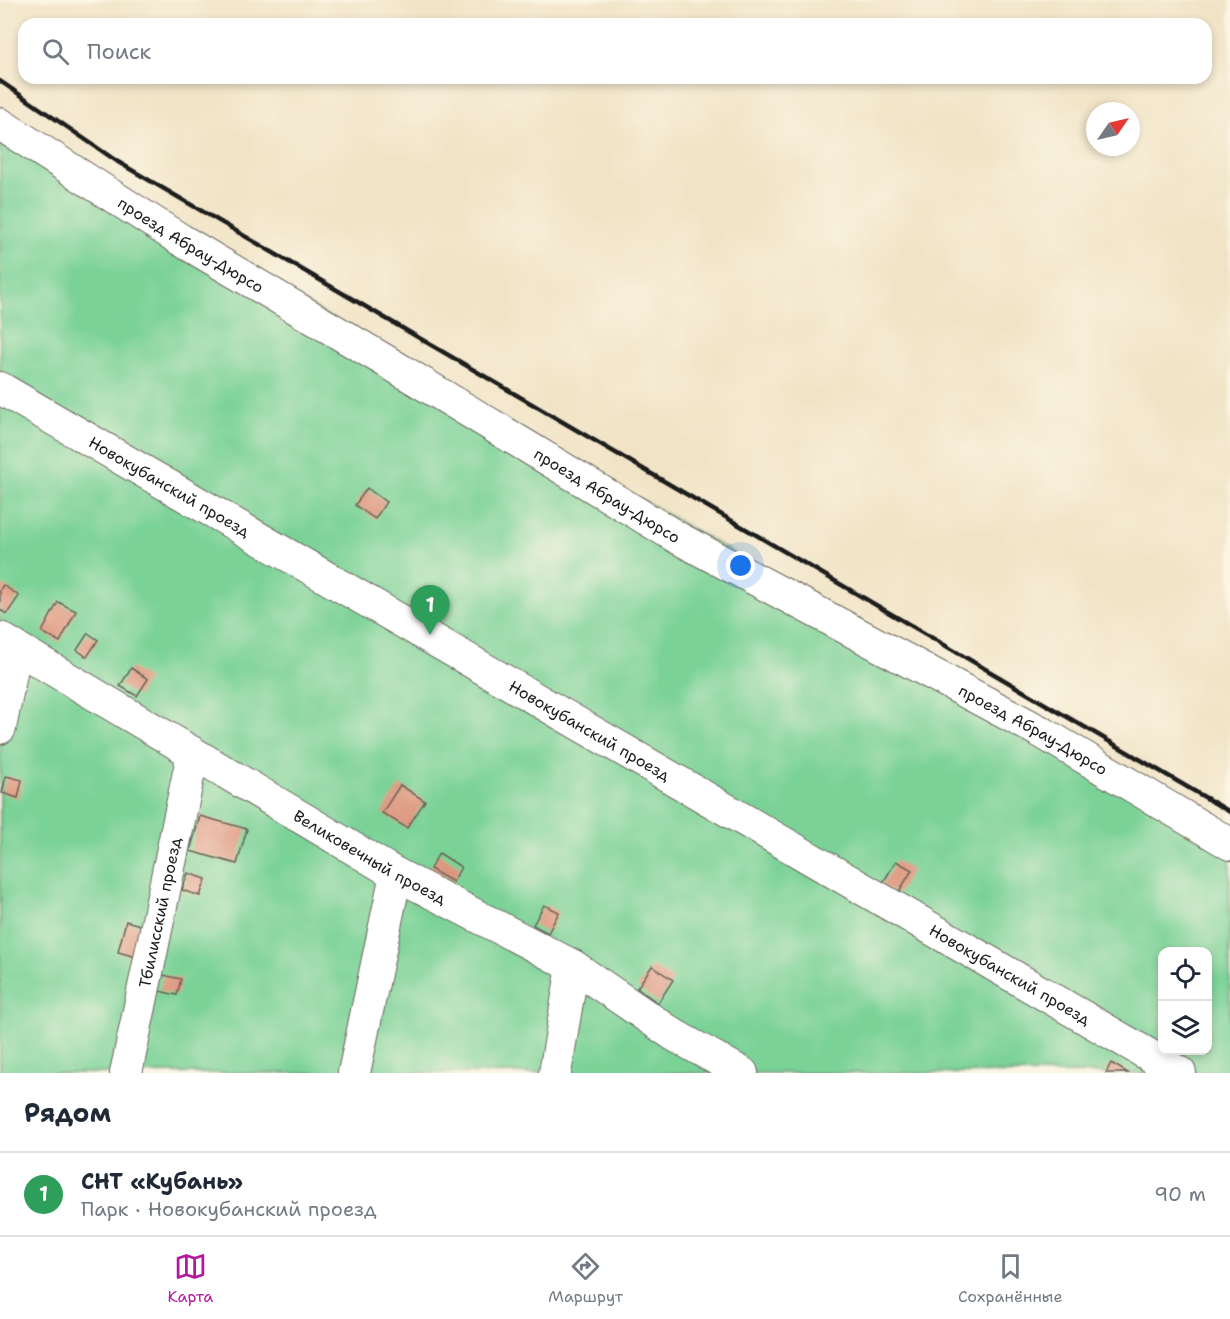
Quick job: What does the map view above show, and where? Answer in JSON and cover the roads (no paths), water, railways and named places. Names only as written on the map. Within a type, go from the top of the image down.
[{"type":"street","name":"проезд Абрау-Дюрсо","points":[[0,124],[181,240],[678,538],[1043,733],[1230,844]]},
{"type":"street","name":"Новокубанский проезд","points":[[0,388],[1180,1073]]},
{"type":"street","points":[[0,728],[8,643]]},
{"type":"street","name":"Великовечный проезд","points":[[8,643],[396,874],[573,966],[674,1035],[742,1073]]},
{"type":"street","name":"Тбилисский проезд","points":[[126,1073],[193,753]]},
{"type":"street","points":[[354,1073],[396,874]]},
{"type":"street","points":[[555,1073],[573,966]]},
{"type":"railway","points":[[0,81],[118,162],[1230,812]]},
{"type":"place","name":"СНТ «Кубань»","points":[[430,635]]}]
